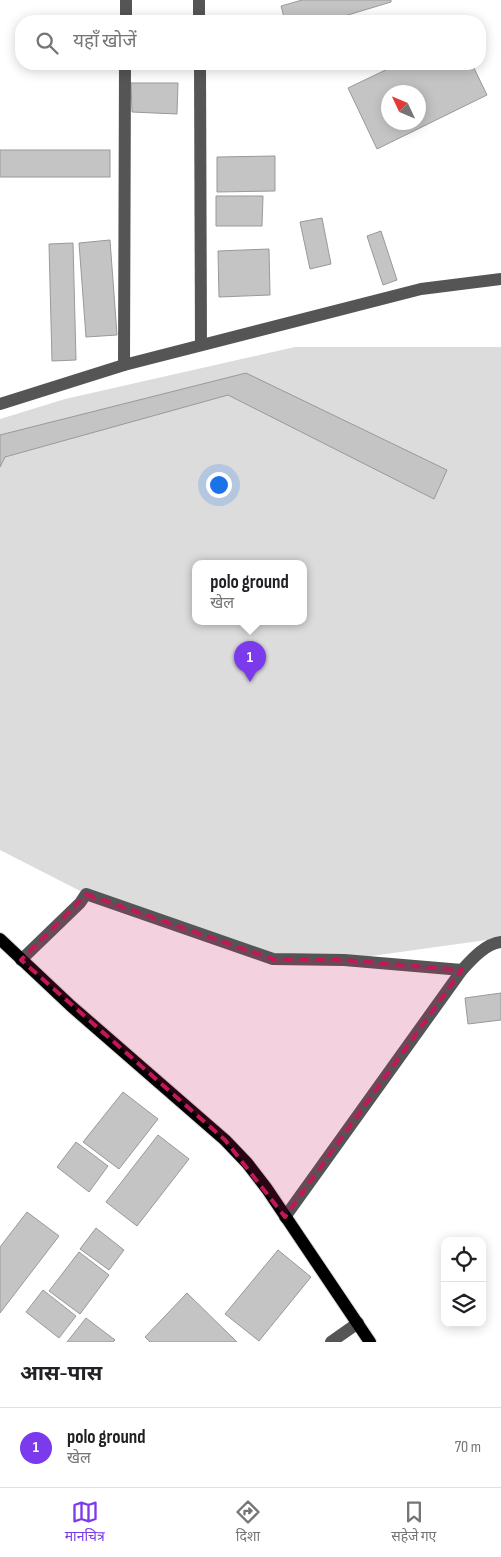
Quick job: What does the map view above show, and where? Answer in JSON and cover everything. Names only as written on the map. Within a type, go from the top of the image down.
[{"type":"main road","points":[[0,939],[71,1006],[225,1140],[246,1163],[286,1217],[370,1342]]},
{"type":"street","points":[[126,0],[126,15]]},
{"type":"street","points":[[199,0],[199,15]]},
{"type":"street","points":[[124,365],[125,70]]},
{"type":"street","points":[[200,70],[202,345]]},
{"type":"street","points":[[0,404],[124,365],[421,289],[501,280]]},
{"type":"street","points":[[22,960],[80,903],[86,894],[273,959],[344,960],[462,970]]},
{"type":"street","points":[[286,1217],[462,970],[482,951],[501,942]]},
{"type":"street","points":[[331,1342],[358,1323]]},
{"type":"highlighted area","points":[[86,894],[273,959],[344,960],[462,970],[285,1217],[225,1140],[21,960]]},
{"type":"shaded area","points":[[295,347],[501,347],[501,938],[321,963],[273,959],[86,894],[0,850],[0,419],[65,399]]},
{"type":"building","points":[[302,0],[391,0],[391,2],[348,15],[283,15],[281,6]]},
{"type":"building","points":[[386,70],[475,70],[487,95],[426,125],[426,85],[381,85],[381,130],[416,130],[377,149],[348,88]]},
{"type":"building","points":[[131,83],[178,83],[177,114],[132,112]]},
{"type":"building","points":[[0,150],[110,150],[110,177],[0,177]]},
{"type":"building","points":[[275,156],[275,191],[217,192],[217,157]]},
{"type":"building","points":[[216,196],[263,196],[262,226],[216,226]]},
{"type":"building","points":[[322,218],[331,264],[310,269],[300,222]]},
{"type":"building","points":[[381,231],[397,280],[383,285],[367,236]]},
{"type":"building","points":[[110,240],[117,335],[86,337],[79,243]]},
{"type":"building","points":[[73,243],[76,360],[52,361],[49,244]]},
{"type":"building","points":[[269,249],[270,295],[219,297],[218,251]]},
{"type":"building","points":[[246,373],[447,470],[434,499],[228,395],[5,457],[0,467],[0,435]]},
{"type":"building","points":[[501,993],[501,1020],[468,1024],[465,998]]},
{"type":"building","points":[[123,1092],[158,1119],[119,1169],[83,1142]]},
{"type":"building","points":[[158,1135],[189,1159],[137,1226],[106,1202]]},
{"type":"building","points":[[76,1142],[108,1166],[89,1192],[57,1167]]},
{"type":"building","points":[[27,1212],[59,1236],[0,1313],[0,1247]]},
{"type":"building","points":[[96,1228],[124,1250],[109,1270],[80,1249]]},
{"type":"building","points":[[278,1250],[311,1277],[259,1341],[225,1314]]},
{"type":"building","points":[[79,1252],[109,1275],[80,1314],[49,1291]]},
{"type":"building","points":[[43,1290],[76,1316],[59,1338],[26,1312]]},
{"type":"building","points":[[187,1293],[237,1342],[150,1342],[145,1337]]},
{"type":"building","points":[[86,1318],[115,1340],[113,1342],[67,1342]]},
{"type":"place","name":"polo ground","points":[[250,682]]}]
